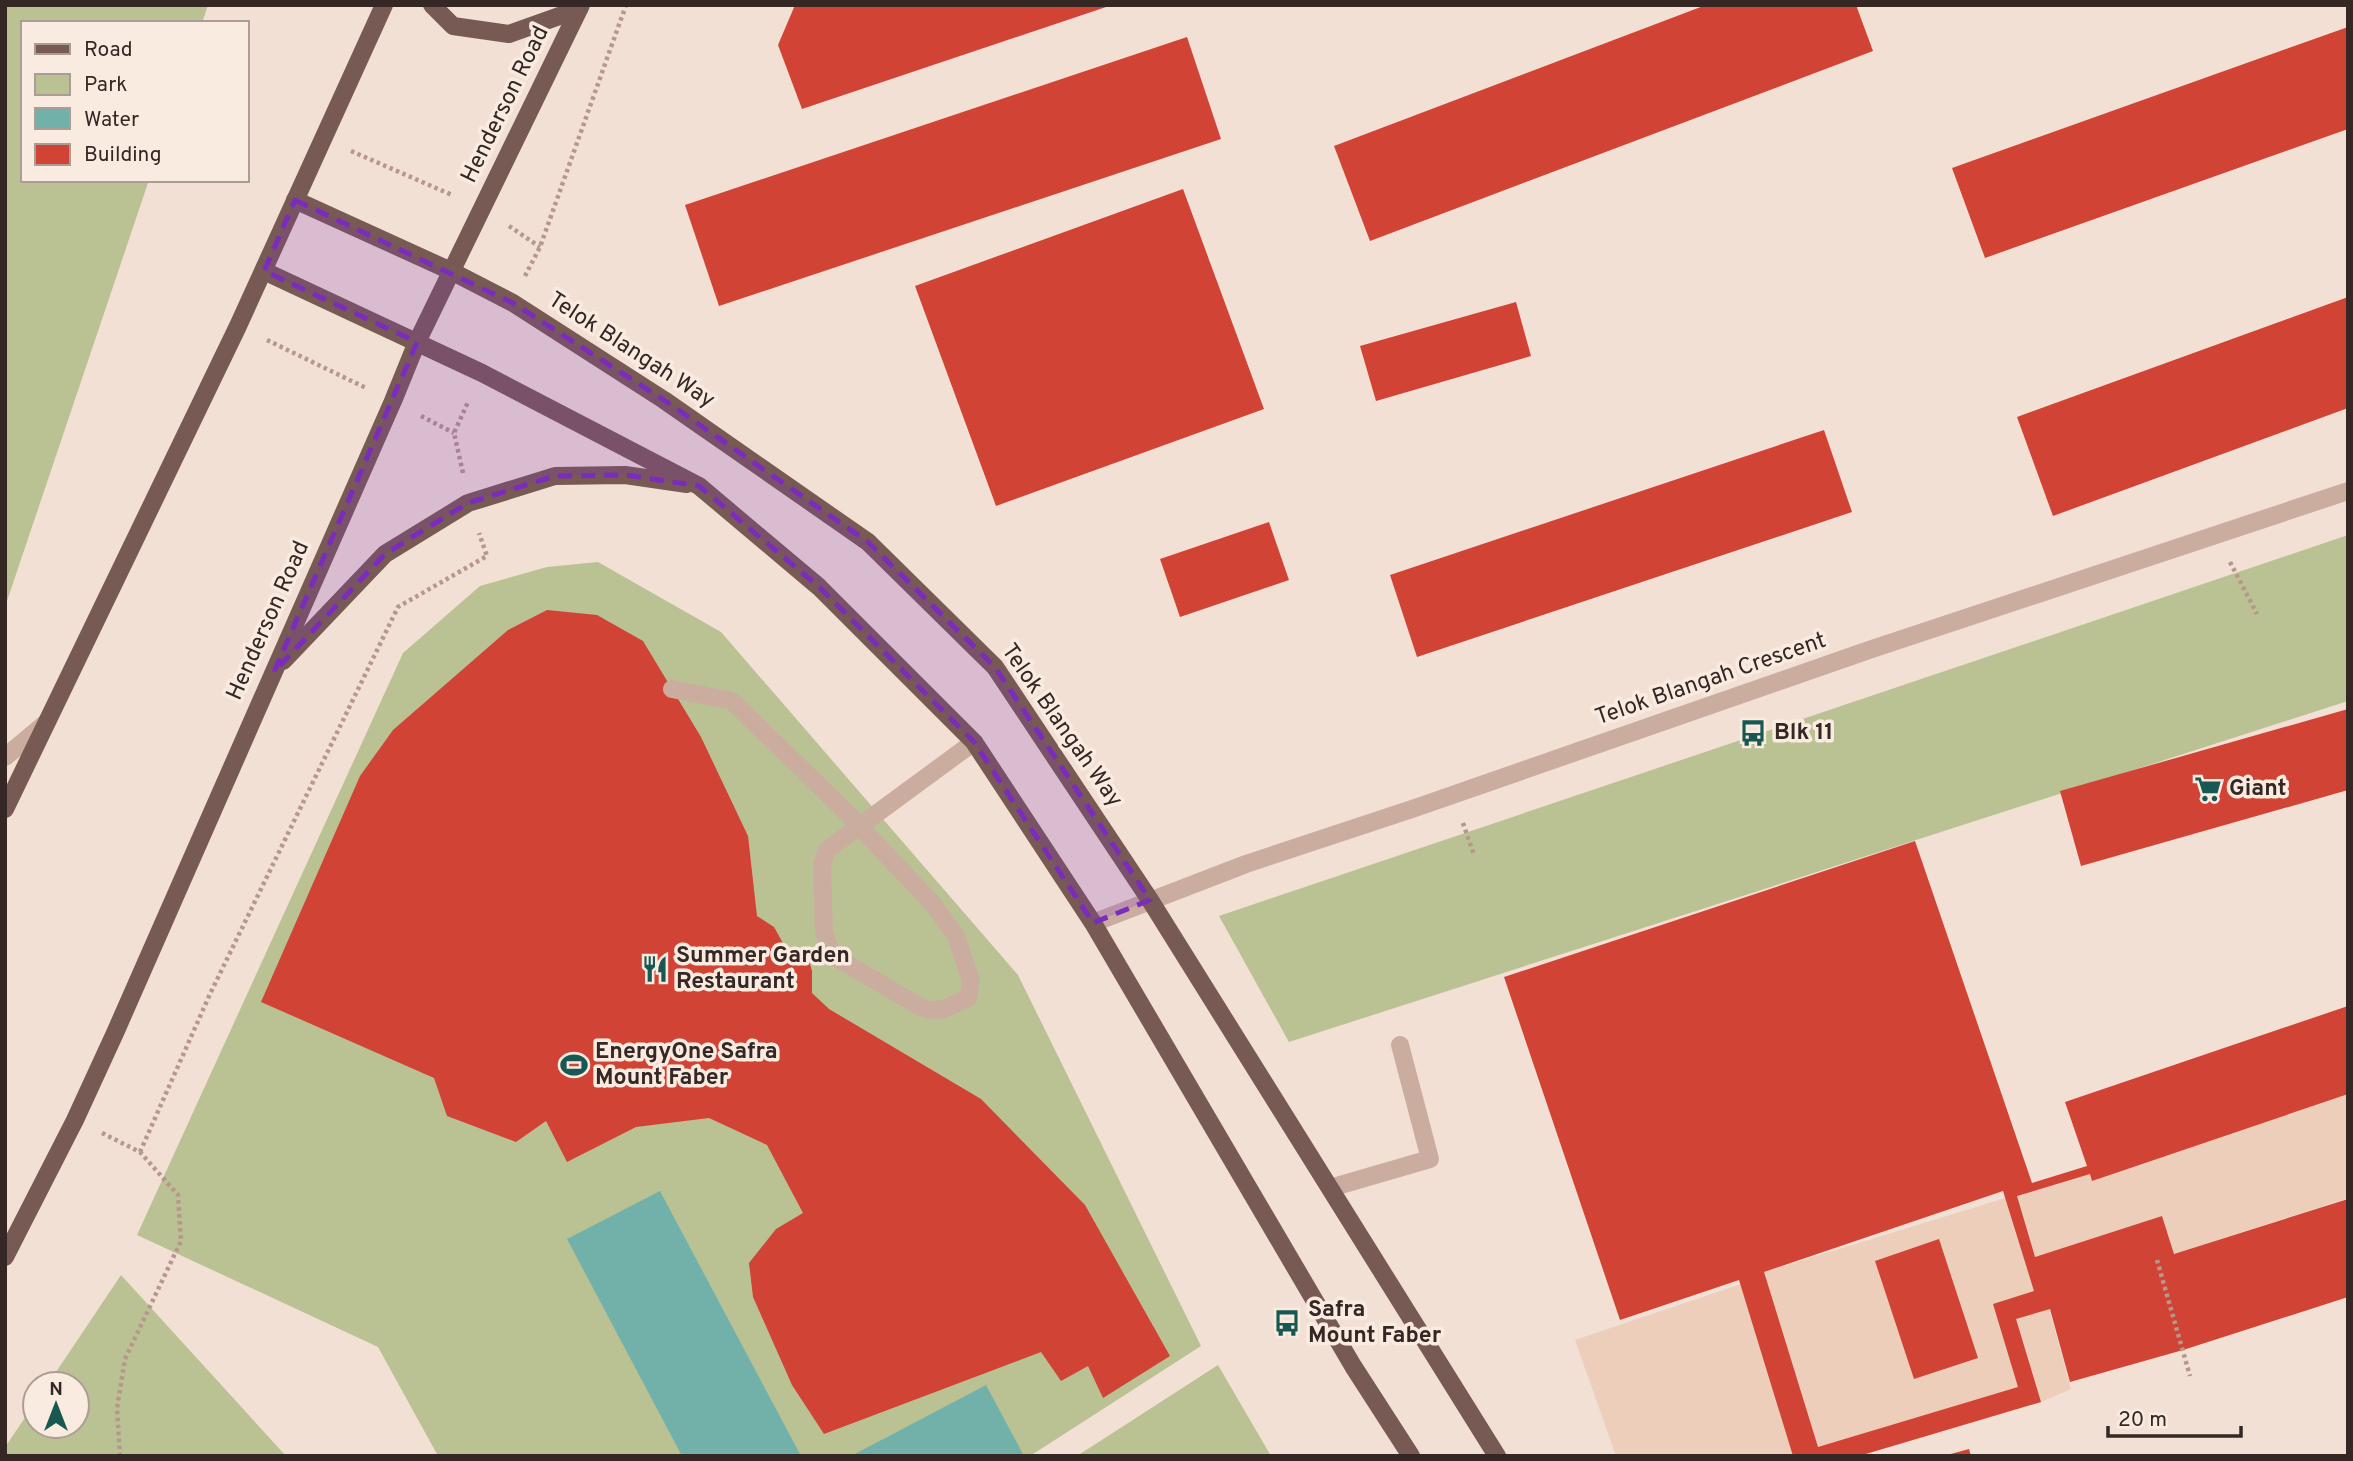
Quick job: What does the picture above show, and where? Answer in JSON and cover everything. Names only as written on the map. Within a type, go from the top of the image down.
[{"type":"main road","points":[[5,809],[264,271],[384,5]]},
{"type":"main road","points":[[432,5],[453,26],[509,34],[580,7]]},
{"type":"main road","name":"Henderson Road","points":[[5,1257],[75,1120],[393,401],[416,342],[580,7]]},
{"type":"main road","name":"Telok Blangah Way","points":[[295,200],[451,271],[513,303],[664,400],[868,542],[995,667],[1150,900],[1497,1456]]},
{"type":"main road","points":[[264,271],[567,415],[699,486],[819,587],[974,742],[1093,923],[1353,1366],[1411,1456]]},
{"type":"main road","points":[[274,672],[385,554],[468,503],[555,476],[625,475],[699,486]]},
{"type":"street","name":"Telok Blangah Crescent","points":[[1093,923],[1246,864],[1870,650],[2348,491]]},
{"type":"street","points":[[672,689],[732,701],[859,827],[933,904],[956,936],[971,981],[968,998],[939,1011],[922,1008],[837,958],[829,947],[824,932],[823,856],[827,850],[859,827],[916,787],[974,742]]},
{"type":"street","points":[[5,757],[47,722]]},
{"type":"street","points":[[1330,1188],[1430,1159],[1400,1045]]},
{"type":"path","points":[[530,267],[540,247],[626,5]]},
{"type":"path","points":[[324,139],[483,208],[540,247]]},
{"type":"path","points":[[238,326],[454,433]]},
{"type":"path","points":[[140,1152],[210,994],[398,607],[487,556],[476,524]]},
{"type":"path","points":[[2229,561],[2257,614]]},
{"type":"path","points":[[1468,837],[1474,855]]},
{"type":"path","points":[[75,1120],[140,1152],[178,1195],[180,1241],[125,1359],[117,1408],[120,1456]]},
{"type":"path","points":[[2157,1260],[2190,1376]]},
{"type":"highlighted area","points":[[295,200],[513,303],[664,400],[868,542],[995,667],[1150,900],[1093,923],[974,742],[819,587],[699,486],[625,475],[555,476],[468,503],[385,554],[274,672],[417,342],[264,271]]},
{"type":"green space","points":[[5,5],[208,5],[203,21],[21,21],[21,182],[148,182],[5,607]]},
{"type":"green space","points":[[2348,535],[2348,701],[1289,1042],[1219,916]]},
{"type":"green space","points":[[598,562],[721,632],[1018,975],[1201,1346],[1030,1456],[438,1456],[378,1347],[137,1235],[403,653],[480,586],[547,567]]},
{"type":"green space","points":[[121,1275],[286,1456],[5,1456],[5,1447],[21,1424],[21,1440],[91,1440],[91,1370],[57,1370]]},
{"type":"green space","points":[[1218,1365],[1271,1456],[1077,1456]]},
{"type":"shaded area","points":[[2348,1085],[2348,1198],[2174,1254],[2162,1216],[2035,1257],[2071,1389],[2041,1402],[1859,1456],[1616,1456],[1575,1340],[1753,1280],[1764,1272],[2012,1196]]},
{"type":"water","points":[[660,1191],[801,1456],[682,1456],[567,1239]]},
{"type":"water","points":[[986,1385],[1024,1456],[851,1456]]},
{"type":"building","points":[[795,5],[1109,6],[802,109],[778,45]]},
{"type":"building","points":[[1706,5],[1856,5],[1873,51],[1370,241],[1334,146]]},
{"type":"building","points":[[2348,27],[2348,129],[1985,258],[1952,168]]},
{"type":"building","points":[[1187,37],[1221,139],[719,306],[685,205]]},
{"type":"building","points":[[1183,189],[1264,409],[996,506],[915,286]]},
{"type":"building","points":[[2348,297],[2348,408],[2053,516],[2017,417]]},
{"type":"building","points":[[1516,302],[1531,356],[1376,401],[1360,346]]},
{"type":"building","points":[[1824,430],[1852,512],[1417,657],[1390,575]]},
{"type":"building","points":[[1269,522],[1289,580],[1180,617],[1160,559]]},
{"type":"building","points":[[547,610],[597,615],[643,641],[701,737],[748,836],[757,916],[774,927],[789,954],[808,957],[812,971],[812,993],[829,1009],[981,1099],[1085,1205],[1170,1356],[1103,1398],[1088,1366],[1061,1381],[1041,1352],[824,1434],[792,1385],[753,1297],[749,1263],[776,1229],[803,1213],[767,1145],[709,1118],[636,1127],[567,1162],[546,1121],[516,1142],[447,1116],[434,1078],[261,1002],[360,776],[393,730],[508,630]]},
{"type":"building","points":[[2348,709],[2348,790],[2081,866],[2060,791]]},
{"type":"building","points":[[1915,841],[2032,1183],[2087,1166],[2065,1102],[2348,1006],[2348,1094],[2092,1181],[2090,1174],[2017,1196],[2035,1257],[2162,1216],[2174,1254],[2348,1199],[2348,1297],[2183,1350],[2070,1382],[2050,1309],[2016,1319],[2041,1402],[1859,1456],[1793,1456],[1739,1280],[1620,1320],[1504,977]],"holes":[[[2003,1191],[2034,1291],[1993,1304],[2018,1387],[1818,1447],[1764,1272]]]},
{"type":"building","points":[[1939,1239],[1978,1358],[1914,1379],[1875,1261]]},
{"type":"building","points":[[1969,1449],[1971,1456],[1947,1456],[1947,1455]]},
{"type":"place","name":"Blk 11","points":[[1753,733]]},
{"type":"place","name":"Giant","points":[[2208,789]]},
{"type":"place","name":"Summer Garden Restaurant","points":[[655,969]]},
{"type":"place","name":"EnergyOne Safra Mount Faber","points":[[574,1065]]},
{"type":"place","name":"Safra Mount Faber","points":[[1287,1323]]}]
